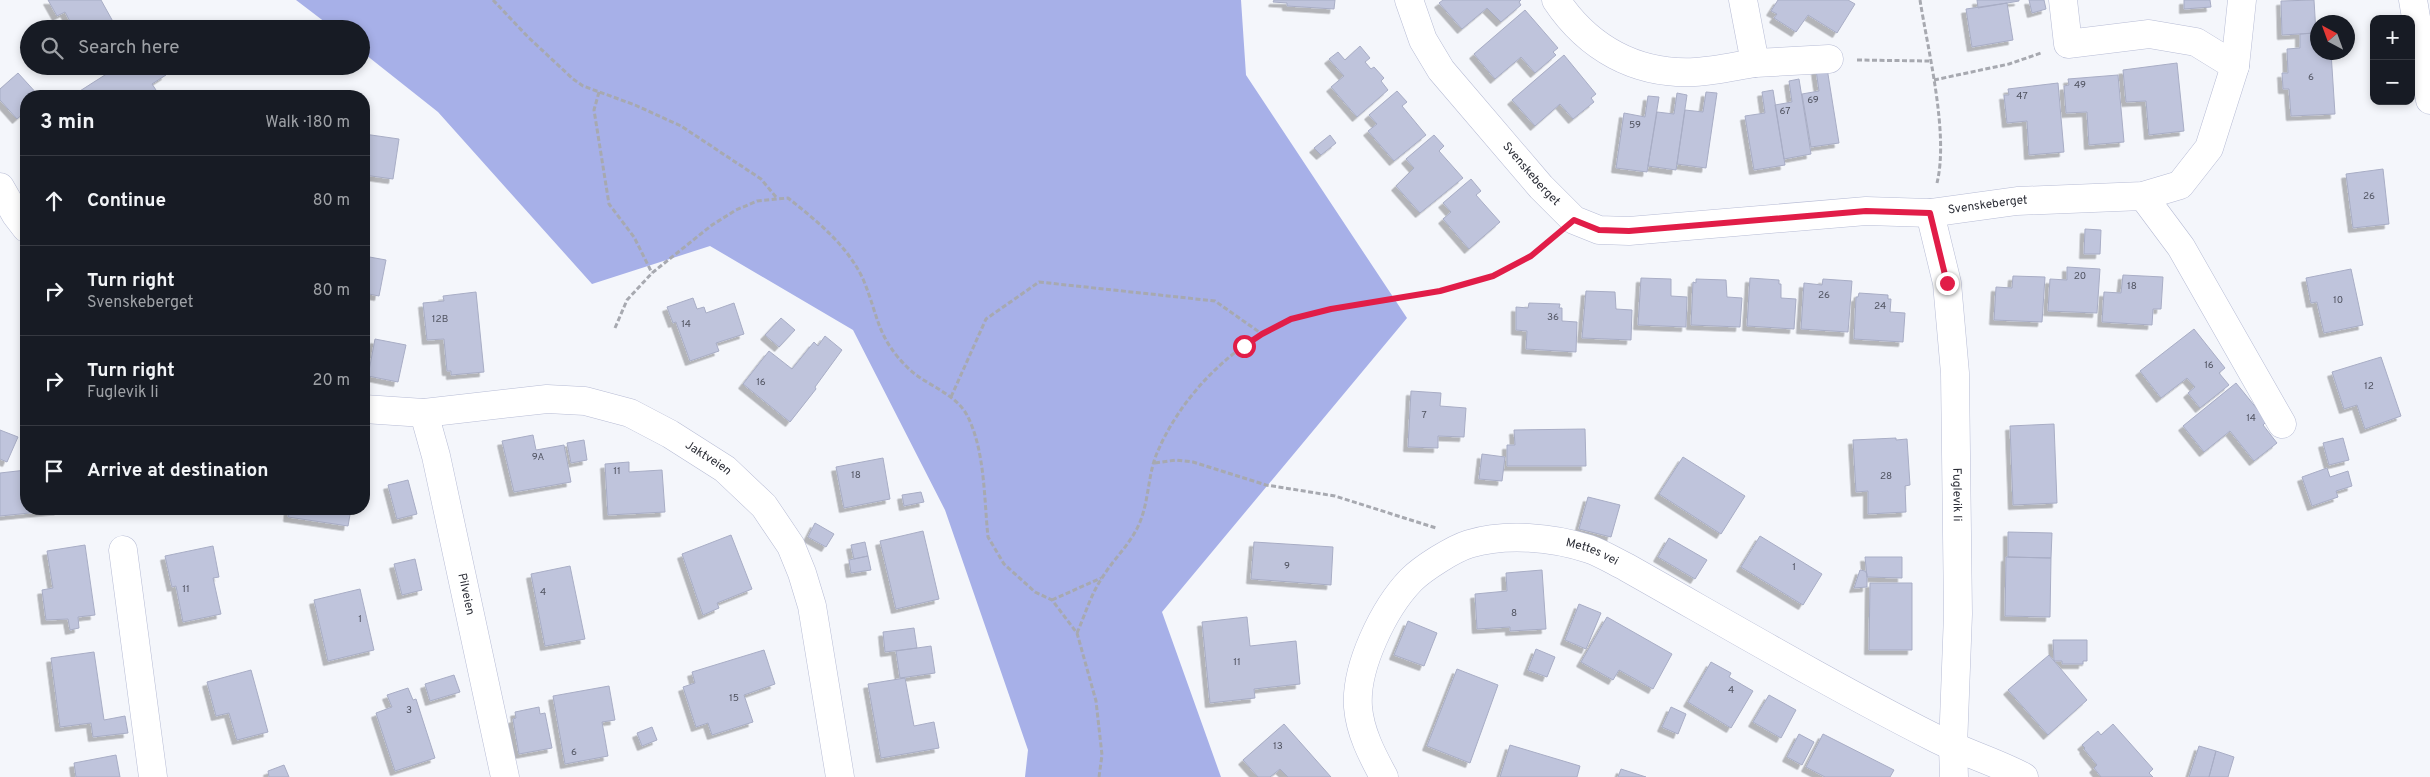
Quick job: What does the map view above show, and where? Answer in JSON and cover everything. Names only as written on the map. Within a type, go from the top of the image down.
[{"type":"street","name":"Svenskeberget","points":[[1410,0],[1423,40],[1441,70],[1541,187],[1574,220],[1599,230],[1629,231],[1866,211],[1930,213],[2017,202],[2143,196],[2180,185],[2209,148],[2235,66],[2242,0]]},
{"type":"street","points":[[1556,0],[1584,35],[1615,57],[1655,69],[1694,72],[1755,63],[1829,59]]},
{"type":"street","points":[[1743,0],[1755,63]]},
{"type":"street","points":[[2063,0],[2068,44],[2149,34],[2196,42],[2235,66]]},
{"type":"street","points":[[2413,0],[2430,100]]},
{"type":"street","points":[[0,187],[20,220]]},
{"type":"street","points":[[2143,196],[2181,247],[2282,424]]},
{"type":"street","name":"Fuglevik li","points":[[1930,213],[1947,283],[1955,373],[1958,614],[1953,747],[1954,777]]},
{"type":"street","name":"Jaktveien","points":[[370,409],[424,413],[548,399],[585,401],[630,413],[670,434],[725,469],[764,506],[791,546],[802,572],[812,606],[840,777]]},
{"type":"street","name":"Pilveien","points":[[424,413],[436,456],[505,777]]},
{"type":"street","name":"Mettes vei","points":[[1384,777],[1366,741],[1358,706],[1364,660],[1385,615],[1411,580],[1437,561],[1468,545],[1501,538],[1544,540],[1589,549],[1626,567],[1863,701],[1953,747],[2000,764],[2024,777]]},
{"type":"street","points":[[123,550],[153,777]]},
{"type":"path","points":[[493,0],[528,37],[583,86],[635,105],[681,126],[761,179],[776,198]]},
{"type":"path","points":[[1920,0],[1929,61],[1934,80],[1940,141],[1938,177],[1930,213]]},
{"type":"path","points":[[1934,80],[2008,64],[2068,44]]},
{"type":"path","points":[[1829,59],[1929,61]]},
{"type":"path","points":[[599,92],[594,110],[609,204],[634,238],[652,273]]},
{"type":"path","points":[[615,328],[627,300],[652,273],[736,210],[757,201],[788,198],[819,223],[840,244],[862,278],[879,329],[888,345],[910,370],[951,397],[967,415],[977,443],[988,537],[1004,564],[1035,592],[1052,600],[1077,633],[1097,710],[1102,755],[1100,777]]},
{"type":"path","points":[[1077,633],[1101,578],[1131,541],[1140,520],[1156,454],[1172,423],[1187,398],[1244,346],[1291,319],[1331,309],[1440,291],[1493,276],[1531,256],[1574,220]]},
{"type":"path","points":[[951,397],[986,320],[1039,282],[1215,301],[1262,334]]},
{"type":"path","points":[[1154,463],[1176,460],[1193,462],[1266,485],[1335,496],[1422,522],[1468,545]]},
{"type":"path","points":[[1052,600],[1101,578]]},
{"type":"shaded area","points":[[296,0],[1241,0],[1246,75],[1407,318],[1162,612],[1221,777],[1025,777],[1028,750],[945,510],[853,330],[710,246],[592,284],[438,112],[370,58],[370,20],[322,20]]},
{"type":"building","points":[[48,0],[101,0],[112,20],[69,20],[65,12],[57,16]]},
{"type":"building","points":[[1274,0],[1335,0],[1334,9],[1287,6],[1287,3],[1273,2]]},
{"type":"building","points":[[1443,0],[1521,0],[1519,2],[1521,5],[1501,22],[1487,8],[1462,29],[1439,3]]},
{"type":"building","points":[[1778,0],[1848,0],[1855,4],[1837,33],[1808,15],[1796,32],[1774,18],[1777,14],[1771,11]]},
{"type":"building","points":[[1977,0],[2019,0],[2019,1],[1978,8]]},
{"type":"building","points":[[2029,0],[2044,0],[2046,9],[2032,13]]},
{"type":"building","points":[[2184,0],[2210,0],[2211,7],[2184,9]]},
{"type":"building","points":[[2314,0],[2315,15],[2310,15],[2310,33],[2282,35],[2281,1]]},
{"type":"building","points":[[2007,3],[2013,40],[1972,47],[1966,9]]},
{"type":"building","points":[[1525,10],[1558,48],[1553,52],[1556,55],[1535,73],[1521,57],[1495,79],[1474,54]]},
{"type":"building","points":[[2310,33],[2310,60],[2332,60],[2335,114],[2291,116],[2289,89],[2283,89],[2282,73],[2288,73],[2287,49],[2300,48],[2300,34]]},
{"type":"building","points":[[1360,46],[1370,58],[1365,62],[1371,69],[1374,67],[1384,78],[1381,81],[1388,90],[1357,117],[1331,87],[1344,76],[1329,59],[1338,52],[1345,60]]},
{"type":"building","points":[[1564,55],[1596,94],[1591,98],[1594,102],[1573,119],[1560,104],[1535,126],[1512,100]]},
{"type":"building","points":[[2177,63],[2184,131],[2149,135],[2146,101],[2126,102],[2123,70]]},
{"type":"building","points":[[1827,68],[1839,143],[1811,147],[1802,94],[1819,91],[1816,70]]},
{"type":"building","points":[[18,73],[34,90],[20,90],[20,116],[17,119],[0,100],[0,89]]},
{"type":"building","points":[[105,75],[166,75],[152,84],[156,90],[81,90]]},
{"type":"building","points":[[2118,75],[2124,142],[2089,145],[2087,112],[2066,113],[2064,86],[2069,85],[2068,79]]},
{"type":"building","points":[[1799,79],[1811,154],[1784,159],[1775,105],[1792,102],[1789,81]]},
{"type":"building","points":[[2058,83],[2064,152],[2029,155],[2027,121],[2007,123],[2004,95],[2009,95],[2008,89]]},
{"type":"building","points":[[1773,90],[1785,165],[1754,170],[1745,116],[1765,113],[1762,92]]},
{"type":"building","points":[[1397,91],[1407,102],[1402,106],[1426,135],[1394,161],[1368,131],[1377,124],[1369,115]]},
{"type":"building","points":[[1706,92],[1717,93],[1706,168],[1677,164],[1685,110],[1703,112]]},
{"type":"building","points":[[1677,93],[1687,95],[1676,170],[1648,166],[1657,112],[1674,114]]},
{"type":"building","points":[[1648,96],[1659,97],[1647,172],[1616,168],[1624,113],[1645,117]]},
{"type":"building","points":[[370,135],[399,139],[393,179],[370,176]]},
{"type":"building","points":[[1330,135],[1336,143],[1321,155],[1314,148]]},
{"type":"building","points":[[1434,135],[1444,146],[1439,151],[1463,178],[1420,213],[1396,186],[1414,168],[1406,159]]},
{"type":"building","points":[[2383,169],[2389,224],[2353,228],[2346,174]]},
{"type":"building","points":[[1471,179],[1481,191],[1476,195],[1500,222],[1469,249],[1443,219],[1451,212],[1443,203]]},
{"type":"building","points":[[2085,229],[2101,230],[2100,254],[2084,254]]},
{"type":"building","points":[[370,257],[386,260],[379,296],[370,294]]},
{"type":"building","points":[[2067,267],[2100,269],[2097,313],[2048,311],[2050,279],[2067,280]]},
{"type":"building","points":[[2351,269],[2363,325],[2324,333],[2317,302],[2311,303],[2306,278]]},
{"type":"building","points":[[2123,275],[2163,277],[2161,309],[2153,309],[2152,325],[2102,322],[2104,292],[2121,293]]},
{"type":"building","points":[[2013,276],[2045,277],[2042,322],[1994,320],[1996,287],[2012,288]]},
{"type":"building","points":[[1641,278],[1671,279],[1671,296],[1687,297],[1686,327],[1638,325]]},
{"type":"building","points":[[1750,278],[1779,280],[1779,284],[1781,284],[1781,298],[1796,299],[1794,329],[1747,326]]},
{"type":"building","points":[[1696,279],[1726,280],[1727,297],[1742,298],[1740,327],[1691,325],[1693,282],[1696,283]]},
{"type":"building","points":[[1823,279],[1852,281],[1848,332],[1801,329],[1804,283],[1822,285]]},
{"type":"building","points":[[1586,291],[1615,292],[1616,309],[1632,310],[1631,340],[1582,338]]},
{"type":"building","points":[[476,292],[484,372],[451,375],[451,371],[447,371],[444,339],[427,340],[423,303],[444,301],[443,296]]},
{"type":"building","points":[[1859,293],[1888,295],[1888,299],[1891,299],[1890,312],[1905,313],[1903,342],[1854,339],[1856,297],[1858,297]]},
{"type":"building","points":[[693,298],[697,309],[704,307],[706,313],[734,303],[744,334],[716,343],[719,351],[690,361],[676,322],[673,323],[667,307]]},
{"type":"building","points":[[1529,303],[1560,304],[1559,308],[1562,308],[1562,321],[1577,322],[1576,352],[1526,349],[1527,331],[1516,330],[1516,307],[1528,308]]},
{"type":"building","points":[[781,318],[795,330],[779,347],[765,335]]},
{"type":"building","points":[[2194,329],[2225,368],[2219,373],[2229,385],[2200,408],[2188,393],[2195,387],[2187,378],[2161,398],[2140,371]]},
{"type":"building","points":[[825,336],[842,350],[815,387],[816,389],[790,422],[743,384],[769,351],[792,369],[814,342],[818,346]]},
{"type":"building","points":[[375,339],[406,345],[398,382],[370,376]]},
{"type":"building","points":[[2381,357],[2401,416],[2365,429],[2357,405],[2344,409],[2332,372]]},
{"type":"building","points":[[2236,383],[2267,421],[2263,425],[2277,443],[2254,461],[2230,431],[2204,452],[2183,426]]},
{"type":"building","points":[[1411,391],[1441,393],[1440,406],[1466,408],[1464,437],[1438,436],[1438,448],[1408,447]]},
{"type":"building","points":[[2054,424],[2057,503],[2013,505],[2010,426]]},
{"type":"building","points":[[1585,429],[1586,466],[1507,466],[1507,445],[1515,445],[1514,430]]},
{"type":"building","points":[[0,430],[18,437],[7,462],[0,459]]},
{"type":"building","points":[[533,435],[536,450],[564,445],[571,482],[514,492],[502,441]]},
{"type":"building","points":[[1896,438],[1896,440],[1907,439],[1910,485],[1905,486],[1906,512],[1868,514],[1868,491],[1856,492],[1853,440]]},
{"type":"building","points":[[2343,438],[2349,460],[2329,465],[2323,443]]},
{"type":"building","points":[[584,440],[587,460],[571,463],[567,443]]},
{"type":"building","points":[[1482,454],[1505,457],[1502,481],[1479,479]]},
{"type":"building","points":[[1683,457],[1745,496],[1721,534],[1659,494]]},
{"type":"building","points":[[883,458],[890,499],[844,508],[836,467]]},
{"type":"building","points":[[629,462],[629,472],[662,470],[665,512],[608,515],[605,464]]},
{"type":"building","points":[[2327,468],[2330,477],[2348,471],[2352,486],[2336,491],[2338,497],[2312,506],[2302,477]]},
{"type":"building","points":[[20,471],[20,514],[0,516],[0,473]]},
{"type":"building","points":[[408,480],[417,514],[397,519],[388,485]]},
{"type":"building","points":[[921,492],[924,502],[904,506],[902,495]]},
{"type":"building","points":[[1588,497],[1620,505],[1611,537],[1579,529]]},
{"type":"building","points":[[288,515],[350,515],[348,526],[288,517]]},
{"type":"building","points":[[815,523],[834,534],[826,547],[808,537]]},
{"type":"building","points":[[923,531],[939,599],[896,609],[880,541]]},
{"type":"building","points":[[2008,532],[2052,533],[2051,558],[2008,557]]},
{"type":"building","points":[[731,535],[752,589],[717,603],[719,608],[703,615],[682,554]]},
{"type":"building","points":[[1760,536],[1822,574],[1803,605],[1741,567]]},
{"type":"building","points":[[1669,538],[1707,560],[1695,579],[1658,557]]},
{"type":"building","points":[[865,542],[868,556],[854,559],[851,545]]},
{"type":"building","points":[[1254,542],[1333,547],[1331,585],[1251,579]]},
{"type":"building","points":[[85,545],[95,615],[78,617],[79,628],[70,630],[68,619],[46,620],[42,590],[53,588],[47,551]]},
{"type":"building","points":[[213,546],[219,577],[213,578],[221,614],[183,622],[176,586],[172,587],[165,556]]},
{"type":"building","points":[[868,556],[871,570],[851,573],[849,560]]},
{"type":"building","points":[[1865,557],[1902,557],[1902,578],[1867,577]]},
{"type":"building","points":[[2006,557],[2051,558],[2050,617],[2005,616]]},
{"type":"building","points":[[415,559],[422,590],[402,595],[394,564]]},
{"type":"building","points":[[570,566],[585,639],[545,646],[531,574]]},
{"type":"building","points":[[1542,570],[1546,629],[1510,631],[1510,627],[1477,629],[1475,594],[1507,591],[1506,573]]},
{"type":"building","points":[[1860,570],[1865,571],[1867,574],[1867,587],[1854,588]]},
{"type":"building","points":[[1870,583],[1912,583],[1912,650],[1869,650]]},
{"type":"building","points":[[360,589],[374,650],[328,661],[314,600]]},
{"type":"building","points":[[1579,604],[1601,613],[1586,649],[1565,640]]},
{"type":"building","points":[[1247,617],[1250,646],[1296,641],[1300,684],[1254,689],[1255,698],[1210,703],[1202,622]]},
{"type":"building","points":[[1607,617],[1672,654],[1653,689],[1619,670],[1613,680],[1581,662]]},
{"type":"building","points":[[1408,621],[1437,633],[1424,666],[1394,655]]},
{"type":"building","points":[[914,628],[917,648],[885,652],[883,632]]},
{"type":"building","points":[[2053,640],[2087,640],[2087,661],[2083,661],[2083,664],[2062,664],[2062,661],[2054,661]]},
{"type":"building","points":[[931,646],[935,673],[900,678],[896,651]]},
{"type":"building","points":[[1536,649],[1555,657],[1547,677],[1528,670]]},
{"type":"building","points":[[764,650],[775,684],[744,695],[753,722],[712,735],[708,723],[696,727],[683,687],[695,683],[692,672]]},
{"type":"building","points":[[94,652],[104,720],[125,716],[128,733],[93,737],[91,723],[60,727],[51,658]]},
{"type":"building","points":[[2049,655],[2087,700],[2048,735],[2008,690]]},
{"type":"building","points":[[1711,662],[1731,673],[1729,677],[1753,691],[1731,728],[1688,702]]},
{"type":"building","points":[[1457,669],[1498,685],[1470,763],[1427,746]]},
{"type":"building","points":[[251,670],[268,732],[237,740],[229,713],[216,716],[207,682]]},
{"type":"building","points":[[454,675],[460,692],[430,701],[425,684]]},
{"type":"building","points":[[905,678],[914,726],[934,722],[939,748],[881,758],[868,684]]},
{"type":"building","points":[[609,686],[615,720],[602,722],[608,756],[565,764],[553,696]]},
{"type":"building","points":[[408,688],[413,700],[416,699],[435,758],[395,771],[376,713],[392,707],[387,695]]},
{"type":"building","points":[[1769,695],[1796,710],[1781,738],[1753,722]]},
{"type":"building","points":[[539,707],[540,714],[545,713],[552,748],[519,754],[513,719],[516,718],[515,712]]},
{"type":"building","points":[[1671,707],[1686,714],[1678,734],[1662,727]]},
{"type":"building","points":[[1284,724],[1331,777],[1288,777],[1280,769],[1270,777],[1258,777],[1243,760]]},
{"type":"building","points":[[2113,724],[2153,769],[2149,773],[2153,777],[2101,777],[2094,768],[2097,765],[2082,745],[2098,731],[2101,735]]},
{"type":"building","points":[[652,727],[657,740],[642,746],[637,733]]},
{"type":"building","points":[[1799,734],[1814,742],[1802,765],[1787,757]]},
{"type":"building","points":[[1823,734],[1894,770],[1890,777],[1825,777],[1806,767]]},
{"type":"building","points":[[1510,745],[1580,766],[1577,777],[1500,777]]},
{"type":"building","points":[[2199,746],[2216,751],[2209,777],[2189,777]]},
{"type":"building","points":[[2216,751],[2234,757],[2228,777],[2209,777]]},
{"type":"building","points":[[116,755],[120,777],[76,777],[74,763]]},
{"type":"building","points":[[284,765],[289,777],[269,777],[268,771]]},
{"type":"building","points":[[1621,769],[1646,777],[1618,777]]},
{"type":"route","points":[[1244,346],[1291,319],[1331,309],[1440,291],[1493,276],[1531,256],[1574,220],[1599,230],[1629,231],[1866,211],[1930,213],[1947,283]]}]
